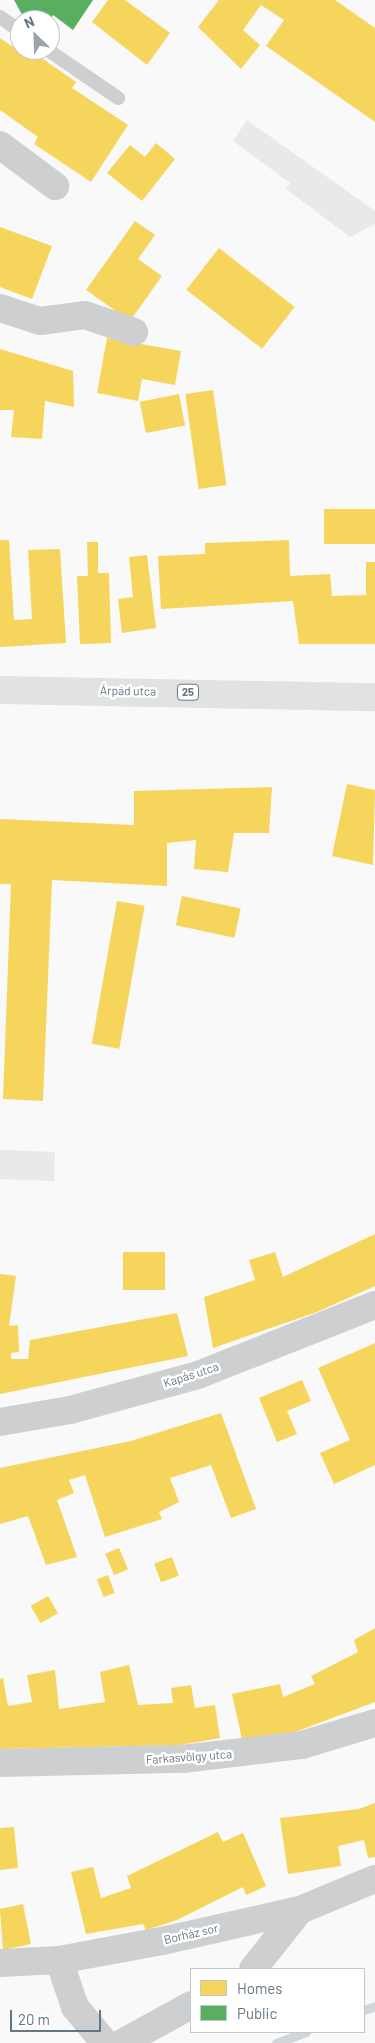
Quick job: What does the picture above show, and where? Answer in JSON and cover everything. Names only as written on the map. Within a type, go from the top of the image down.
[{"type":"main road","name":"Árpád utca","points":[[0,690],[375,697]]},
{"type":"street","points":[[0,146],[56,186]]},
{"type":"street","points":[[0,308],[40,321],[85,315],[134,332]]},
{"type":"street","name":"Kapás utca","points":[[0,1422],[70,1410],[198,1375],[375,1304]]},
{"type":"street","name":"Farkasvölgy utca","points":[[0,1764],[192,1758],[302,1745],[375,1723]]},
{"type":"street","name":"Borház sor","points":[[0,1963],[60,1960],[300,1910],[375,1879]]},
{"type":"street","points":[[254,1968],[300,1910]]},
{"type":"street","points":[[60,1960],[76,2007],[105,2043]]},
{"type":"street","points":[[122,2043],[190,2006]]},
{"type":"lane","points":[[60,58],[118,98]]},
{"type":"shaded area","points":[[247,120],[375,211],[375,224],[350,237],[286,189],[290,183],[233,141]]},
{"type":"shaded area","points":[[0,1150],[55,1152],[54,1181],[0,1179]]},
{"type":"building: Homes","points":[[108,0],[125,0],[170,33],[147,65],[92,22]]},
{"type":"building: Homes","points":[[219,0],[335,0],[375,28],[375,122],[266,46],[284,20],[261,5],[243,30],[260,45],[241,69],[198,27]]},
{"type":"building: Homes","points":[[0,38],[10,45],[10,60],[44,60],[76,82],[72,88],[128,125],[91,182],[34,144],[38,137],[0,110]]},
{"type":"building: Homes","points":[[156,143],[175,159],[142,201],[107,173],[130,145],[145,157]]},
{"type":"building: Homes","points":[[135,221],[155,235],[138,259],[162,276],[130,321],[86,290]]},
{"type":"building: Homes","points":[[0,227],[52,246],[32,299],[0,287]]},
{"type":"building: Homes","points":[[219,248],[295,307],[262,349],[186,290]]},
{"type":"building: Homes","points":[[107,338],[181,351],[175,385],[142,379],[138,401],[97,393]]},
{"type":"building: Homes","points":[[0,349],[73,371],[74,407],[45,401],[42,439],[11,437],[14,410],[0,410]]},
{"type":"building: Homes","points":[[213,390],[226,485],[199,489],[185,394]]},
{"type":"building: Homes","points":[[179,394],[185,425],[146,433],[140,402]]},
{"type":"building: Homes","points":[[324,509],[375,509],[375,544],[324,544]]},
{"type":"building: Homes","points":[[0,540],[9,540],[14,620],[32,619],[28,550],[60,549],[66,643],[0,647]]},
{"type":"building: Homes","points":[[289,540],[290,576],[330,574],[332,596],[366,595],[366,562],[375,562],[375,644],[299,644],[293,601],[161,609],[158,556],[205,554],[205,543]]},
{"type":"building: Homes","points":[[87,542],[98,542],[98,573],[109,573],[111,643],[80,644],[77,576],[88,576]]},
{"type":"building: Homes","points":[[147,555],[156,628],[122,633],[118,599],[133,597],[129,557]]},
{"type":"building: Homes","points":[[347,784],[375,790],[373,865],[332,856]]},
{"type":"building: Homes","points":[[272,787],[269,833],[234,833],[228,872],[194,869],[196,840],[167,843],[167,886],[52,880],[43,1101],[3,1099],[11,884],[0,884],[0,819],[134,825],[134,791]]},
{"type":"building: Homes","points":[[182,896],[241,908],[234,938],[176,925]]},
{"type":"building: Homes","points":[[117,901],[145,906],[119,1049],[92,1044]]},
{"type":"building: Homes","points":[[375,1234],[375,1286],[317,1312],[213,1348],[204,1297],[255,1280],[249,1260],[275,1252],[283,1277]]},
{"type":"building: Homes","points":[[123,1252],[165,1252],[165,1290],[123,1290]]},
{"type":"building: Homes","points":[[0,1274],[16,1276],[9,1326],[18,1325],[19,1352],[11,1353],[11,1359],[28,1359],[30,1340],[177,1313],[188,1356],[0,1394]]},
{"type":"building: Homes","points":[[375,1343],[375,1465],[334,1484],[320,1453],[350,1440],[318,1368]]},
{"type":"building: Homes","points":[[302,1380],[311,1401],[287,1411],[297,1434],[277,1442],[259,1398]]},
{"type":"building: Homes","points":[[221,1413],[256,1509],[231,1518],[211,1465],[170,1478],[179,1502],[159,1512],[162,1519],[105,1537],[85,1475],[69,1480],[74,1493],[57,1500],[77,1557],[46,1565],[28,1516],[0,1524],[0,1468],[131,1441]]},
{"type":"building: Homes","points":[[119,1548],[128,1569],[114,1575],[105,1554]]},
{"type":"building: Homes","points":[[172,1557],[179,1576],[161,1582],[154,1563]]},
{"type":"building: Homes","points":[[108,1575],[115,1593],[104,1597],[97,1579]]},
{"type":"building: Homes","points":[[48,1596],[58,1613],[41,1623],[31,1606]]},
{"type":"building: Homes","points":[[375,1628],[375,1702],[295,1732],[242,1739],[232,1694],[280,1684],[283,1697],[315,1684],[311,1676],[358,1652],[354,1640]]},
{"type":"building: Homes","points":[[129,1665],[138,1705],[173,1703],[171,1688],[191,1685],[195,1708],[215,1705],[220,1738],[180,1745],[0,1749],[0,1679],[3,1678],[8,1706],[32,1702],[27,1675],[55,1670],[59,1709],[105,1702],[100,1672]]},
{"type":"building: Homes","points":[[375,1803],[375,1857],[368,1858],[364,1840],[338,1846],[341,1866],[288,1874],[280,1818],[359,1809]]},
{"type":"building: Homes","points":[[14,1827],[18,1868],[0,1870],[0,1828]]},
{"type":"building: Homes","points":[[218,1832],[223,1842],[243,1833],[266,1886],[246,1895],[243,1887],[177,1920],[146,1930],[143,1924],[86,1934],[71,1872],[93,1867],[101,1898],[131,1888],[127,1876]]},
{"type":"building: Homes","points":[[23,1904],[31,1944],[3,1950],[0,1909]]},
{"type":"building: Public","points":[[14,0],[93,0],[73,30],[60,20],[60,10],[20,10]]},
{"type":"waterway","points":[[365,2010],[375,2006]]},
{"type":"waterway","points":[[276,2043],[303,2033]]}]
